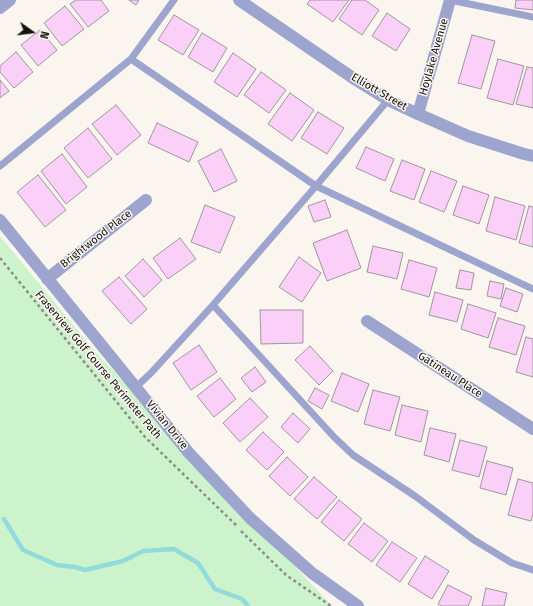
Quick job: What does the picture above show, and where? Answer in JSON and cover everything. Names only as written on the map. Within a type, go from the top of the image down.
[{"type":"street","points":[[0,8],[10,0]]},
{"type":"street","name":"Elliott Street","points":[[239,0],[356,80],[388,100],[468,136],[533,156]]},
{"type":"street","name":"Hoylake Avenue","points":[[418,114],[450,0]]},
{"type":"street","name":"Brightwood Place","points":[[47,278],[146,200]]},
{"type":"street","name":"Vivian Drive","points":[[0,220],[189,453],[250,518],[312,573],[358,606]]},
{"type":"street","name":"Gatineau Place","points":[[367,321],[533,429]]},
{"type":"lane","points":[[0,166],[131,59],[174,0]]},
{"type":"lane","points":[[450,0],[533,17]]},
{"type":"lane","points":[[131,59],[316,186],[533,289]]},
{"type":"lane","points":[[136,386],[151,373],[213,304],[316,186],[388,100]]},
{"type":"lane","points":[[213,304],[334,437],[353,455],[415,496],[474,540],[512,563],[533,570]]},
{"type":"path","name":"Fraserview Golf Course Perimeter Path","points":[[0,258],[145,437],[286,575],[331,606]]},
{"type":"green space","points":[[0,236],[92,348],[332,606],[0,606]]},
{"type":"building","points":[[76,0],[101,0],[109,11],[88,27],[70,4]]},
{"type":"building","points":[[129,0],[139,0],[136,5]]},
{"type":"building","points":[[310,0],[349,0],[333,22],[307,4]]},
{"type":"building","points":[[352,0],[365,0],[379,10],[362,35],[339,19]]},
{"type":"building","points":[[516,0],[533,0],[533,10],[515,8]]},
{"type":"building","points":[[65,6],[84,29],[62,46],[44,23]]},
{"type":"building","points":[[387,13],[410,29],[396,51],[372,36]]},
{"type":"building","points":[[174,15],[199,30],[183,55],[158,40]]},
{"type":"building","points":[[40,30],[57,50],[38,66],[21,45]]},
{"type":"building","points":[[202,33],[227,48],[213,72],[188,57]]},
{"type":"building","points":[[472,35],[495,41],[481,89],[458,83]]},
{"type":"building","points":[[16,52],[33,72],[14,88],[0,72],[0,66]]},
{"type":"building","points":[[233,53],[256,69],[237,97],[214,82]]},
{"type":"building","points":[[498,59],[524,66],[513,105],[487,98]]},
{"type":"building","points":[[527,67],[533,68],[533,108],[516,104]]},
{"type":"building","points":[[261,72],[286,90],[269,113],[244,95]]},
{"type":"building","points":[[0,80],[9,91],[0,98]]},
{"type":"building","points":[[290,93],[314,110],[292,141],[268,124]]},
{"type":"building","points":[[116,105],[141,135],[117,155],[92,124]]},
{"type":"building","points":[[318,112],[344,128],[327,154],[301,138]]},
{"type":"building","points":[[157,123],[198,142],[189,162],[148,143]]},
{"type":"building","points":[[88,128],[112,159],[88,178],[64,148]]},
{"type":"building","points":[[366,147],[394,159],[385,181],[356,168]]},
{"type":"building","points":[[221,149],[237,181],[214,192],[198,161]]},
{"type":"building","points":[[62,154],[87,187],[66,204],[41,171]]},
{"type":"building","points":[[402,160],[425,169],[414,200],[390,191]]},
{"type":"building","points":[[431,171],[457,181],[444,212],[419,202]]},
{"type":"building","points":[[38,175],[66,210],[45,227],[17,192]]},
{"type":"building","points":[[463,186],[489,195],[479,224],[453,215]]},
{"type":"building","points":[[495,197],[525,206],[516,240],[486,231]]},
{"type":"building","points":[[325,200],[331,217],[314,222],[308,206]]},
{"type":"building","points":[[205,205],[235,217],[220,253],[191,242]]},
{"type":"building","points":[[529,206],[533,207],[533,247],[519,243]]},
{"type":"building","points":[[347,230],[361,268],[327,281],[313,243]]},
{"type":"building","points":[[180,238],[196,259],[168,279],[153,258]]},
{"type":"building","points":[[373,246],[403,253],[397,279],[367,272]]},
{"type":"building","points":[[299,257],[321,273],[302,302],[279,287]]},
{"type":"building","points":[[143,259],[162,280],[144,297],[125,276]]},
{"type":"building","points":[[409,260],[437,268],[429,297],[401,289]]},
{"type":"building","points":[[460,270],[474,273],[471,290],[456,288]]},
{"type":"building","points":[[119,277],[147,309],[131,324],[102,291]]},
{"type":"building","points":[[490,281],[504,284],[501,299],[487,296]]},
{"type":"building","points":[[506,288],[523,294],[517,312],[500,306]]},
{"type":"building","points":[[435,292],[463,300],[457,322],[429,315]]},
{"type":"building","points":[[468,304],[496,313],[488,338],[461,329]]},
{"type":"building","points":[[260,310],[303,310],[303,343],[261,344]]},
{"type":"building","points":[[498,318],[525,326],[516,355],[489,347]]},
{"type":"building","points":[[526,337],[533,339],[533,377],[516,372]]},
{"type":"building","points":[[199,345],[217,372],[191,390],[173,363]]},
{"type":"building","points":[[310,346],[333,371],[319,385],[295,360]]},
{"type":"building","points":[[255,367],[266,382],[252,392],[241,378]]},
{"type":"building","points":[[342,373],[369,384],[358,412],[331,401]]},
{"type":"building","points":[[220,378],[236,399],[214,417],[197,396]]},
{"type":"building","points":[[315,388],[329,395],[322,409],[308,401]]},
{"type":"building","points":[[373,390],[400,397],[390,431],[364,424]]},
{"type":"building","points":[[250,398],[268,417],[240,442],[223,423]]},
{"type":"building","points":[[402,405],[428,411],[421,442],[395,435]]},
{"type":"building","points":[[293,413],[310,429],[298,443],[281,427]]},
{"type":"building","points":[[430,428],[456,434],[449,462],[424,455]]},
{"type":"building","points":[[263,432],[284,452],[267,470],[246,450]]},
{"type":"building","points":[[460,440],[487,447],[479,477],[452,470]]},
{"type":"building","points":[[287,457],[308,477],[290,496],[269,476]]},
{"type":"building","points":[[487,461],[513,468],[506,495],[480,488]]},
{"type":"building","points":[[314,477],[337,497],[317,519],[294,499]]},
{"type":"building","points":[[518,479],[533,483],[533,514],[531,521],[508,515]]},
{"type":"building","points":[[339,500],[362,519],[344,541],[321,522]]},
{"type":"building","points":[[364,523],[388,541],[372,562],[348,544]]},
{"type":"building","points":[[392,542],[417,558],[400,582],[376,565]]},
{"type":"building","points":[[425,556],[449,571],[432,599],[408,584]]},
{"type":"building","points":[[448,585],[472,597],[468,606],[442,606],[438,604]]},
{"type":"building","points":[[486,588],[507,593],[504,606],[482,606]]},
{"type":"waterway","points":[[4,519],[23,550],[57,565],[85,570],[123,561],[143,551],[174,549],[198,563],[215,589],[242,599],[248,606]]}]
